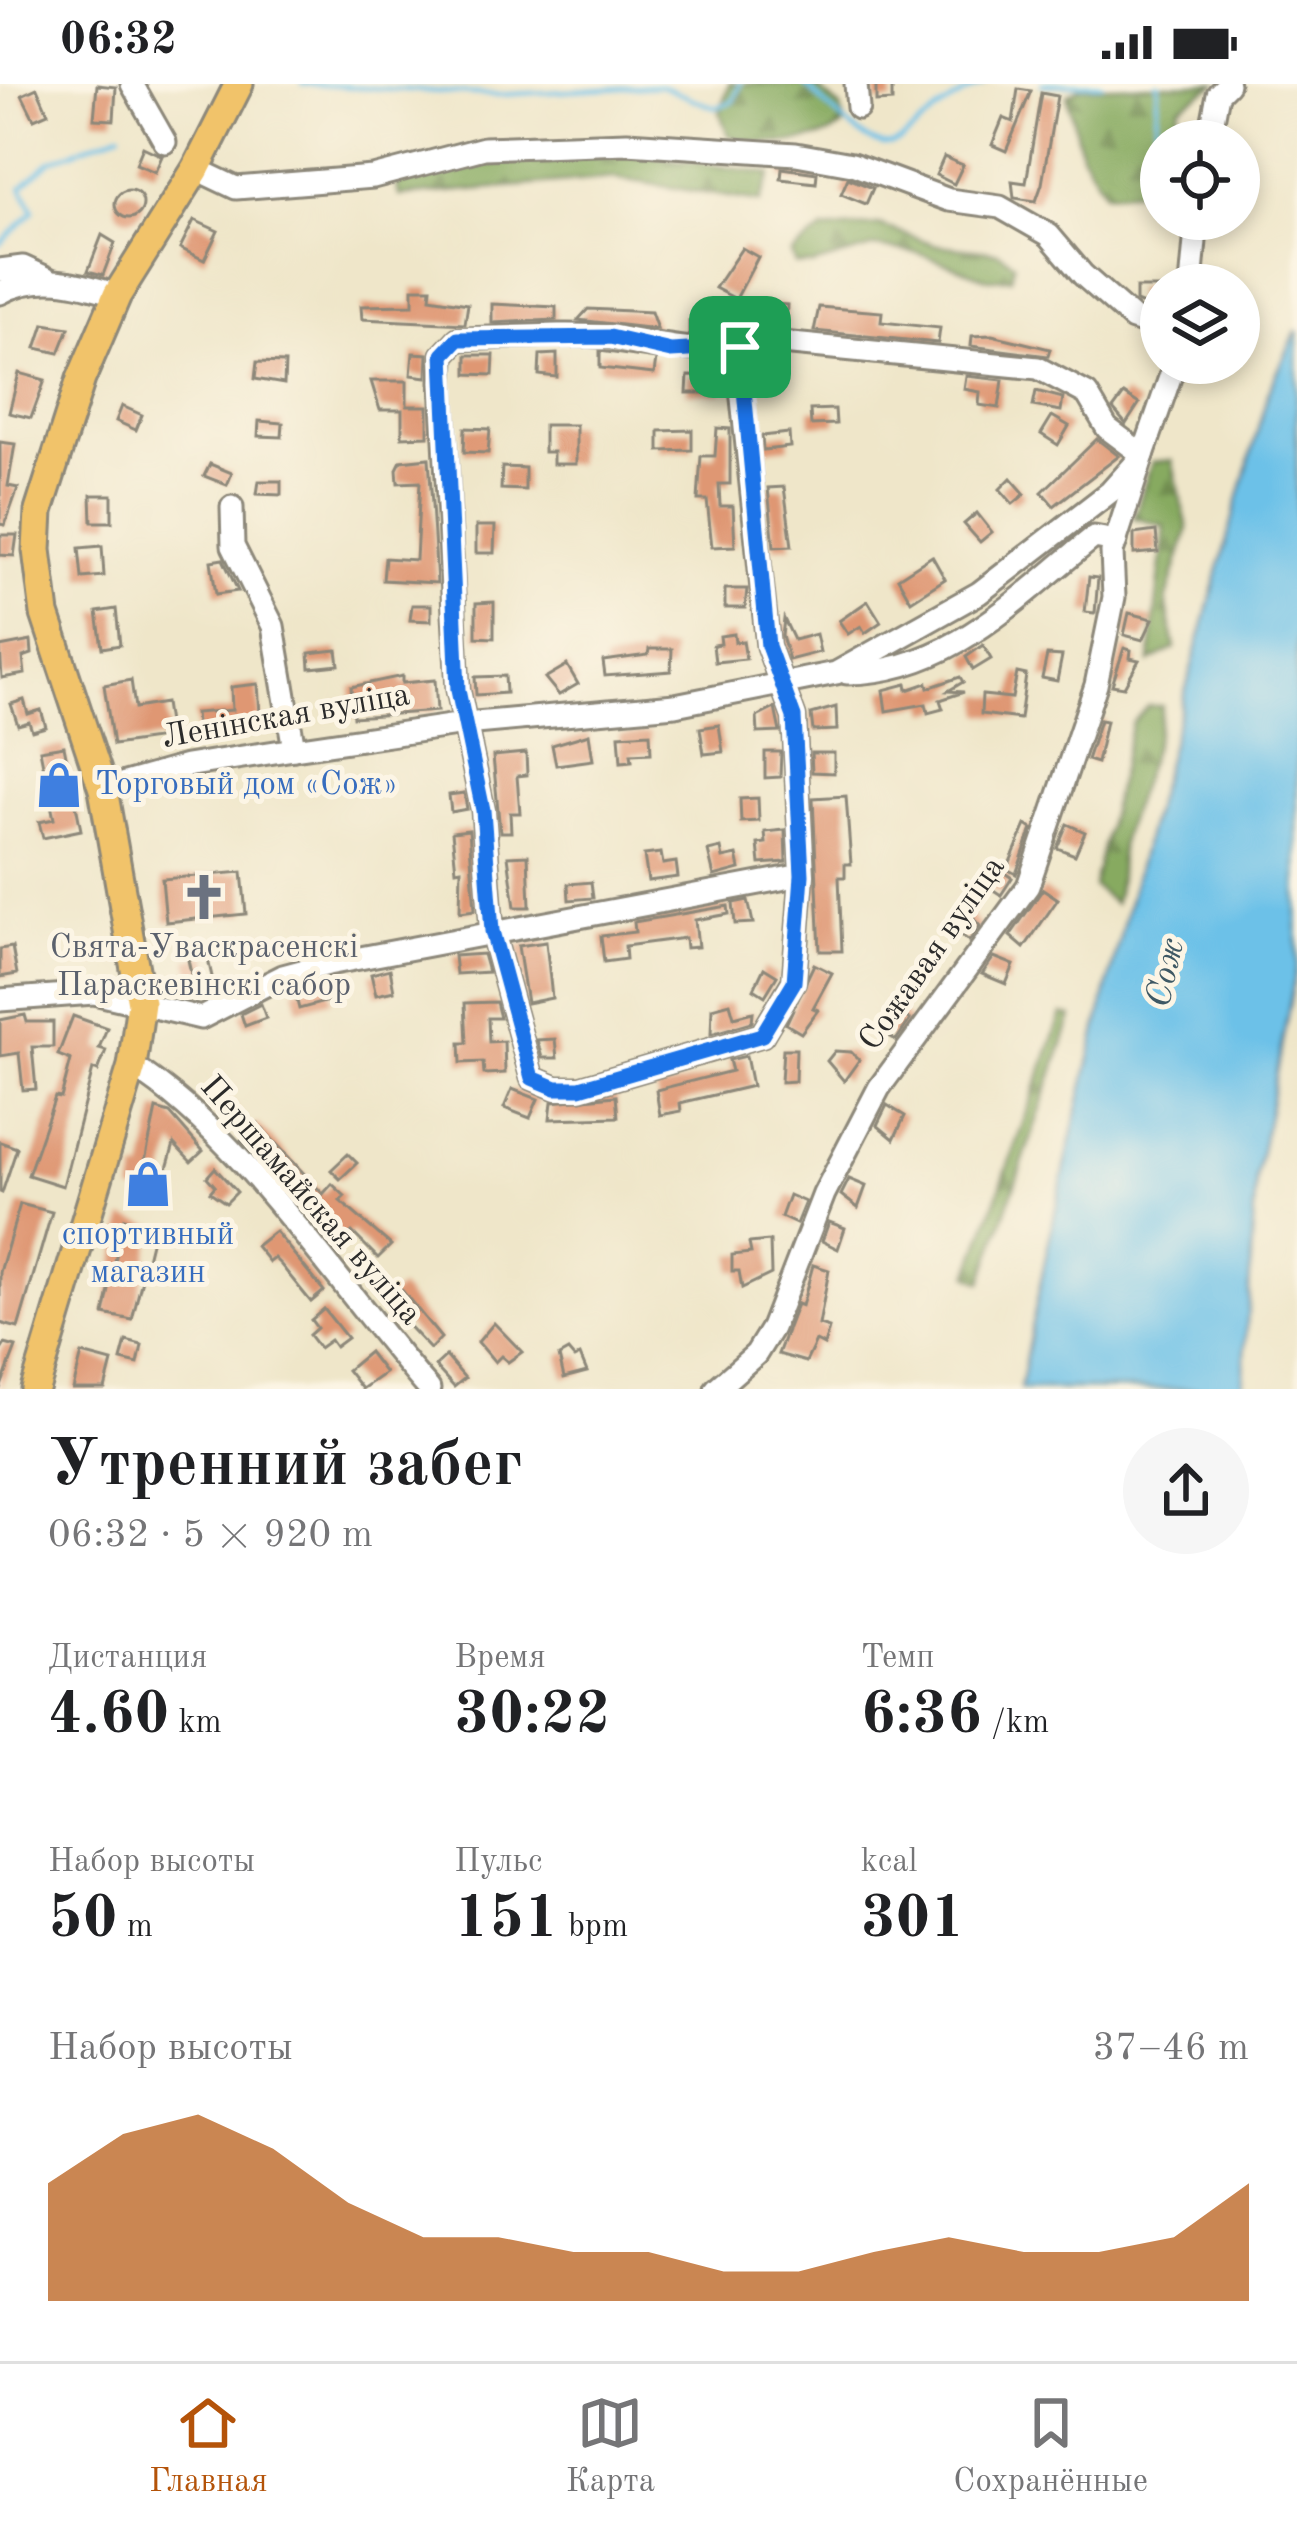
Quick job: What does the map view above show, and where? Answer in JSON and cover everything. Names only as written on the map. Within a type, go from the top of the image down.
[{"type":"main road","points":[[35,1389],[132,1066],[141,1003],[103,789],[45,614],[37,550],[39,511],[81,379],[117,296],[196,169],[239,84]]},
{"type":"street","points":[[132,84],[165,142]]},
{"type":"street","points":[[856,84],[858,108]]},
{"type":"street","points":[[1214,120],[1218,94],[1228,84]]},
{"type":"street","points":[[196,169],[236,188],[373,177],[484,148],[627,143],[796,154],[852,164],[949,200],[1000,207],[1049,235],[1083,275],[1140,321]]},
{"type":"street","points":[[0,270],[23,267],[55,281],[117,296]]},
{"type":"street","points":[[0,293],[17,283],[55,281]]},
{"type":"street","points":[[741,337],[765,626],[794,717],[802,875],[794,982],[762,1035],[580,1088],[556,1088],[532,1078],[492,931],[483,810],[464,724],[443,355],[458,339],[610,337],[671,351],[741,337],[1037,368],[1087,394],[1107,428],[1143,455]]},
{"type":"street","name":"Ленінская вуліца","points":[[103,789],[186,766],[464,724],[675,705],[836,673],[979,592],[1110,492],[1143,455],[1168,384]]},
{"type":"street","name":"Сожавая вуліца","points":[[716,1389],[756,1354],[772,1328],[824,1194],[878,1088],[1028,886],[1096,685],[1114,597],[1116,541],[1143,455]]},
{"type":"street","points":[[232,507],[233,546],[273,626],[294,749]]},
{"type":"street","points":[[836,673],[879,672],[950,651],[1094,538],[1116,541]]},
{"type":"street","points":[[0,1000],[94,993],[201,1018],[283,976],[492,931],[802,875]]},
{"type":"street","name":"Першамайская вуліца","points":[[132,1066],[172,1091],[218,1141],[429,1389]]},
{"type":"street","points":[[395,1351],[398,1371],[410,1389]]},
{"type":"green space","points":[[729,84],[812,84],[841,108],[844,124],[806,140],[739,139],[728,135],[720,113]]},
{"type":"green space","points":[[1216,84],[1179,107],[1177,120],[1140,120],[1140,190],[1105,193],[1081,153],[1067,95],[1081,87]]},
{"type":"green space","points":[[636,154],[771,174],[760,202],[614,178],[399,196],[396,180],[479,156]]},
{"type":"green space","points":[[878,225],[937,245],[998,252],[1014,263],[1011,278],[989,279],[918,253],[875,247],[813,265],[795,264],[791,254],[823,230]]},
{"type":"green space","points":[[1172,460],[1188,529],[1166,601],[1175,648],[1150,662],[1165,526],[1134,518],[1152,462]]},
{"type":"green space","points":[[1148,706],[1162,706],[1122,840],[1114,904],[1093,886],[1132,723]]},
{"type":"green space","points":[[1062,1014],[1072,1017],[982,1282],[969,1275]]},
{"type":"water","name":"Сож","points":[[1297,330],[1297,965],[1256,1177],[1243,1389],[1020,1389],[1044,1263],[1132,888],[1268,393]]},
{"type":"building","points":[[876,84],[892,84],[892,101],[876,102]]},
{"type":"building","points":[[97,85],[116,87],[114,120],[94,119]]},
{"type":"building","points":[[37,88],[48,113],[34,119],[22,95]]},
{"type":"building","points":[[1018,89],[1031,91],[1006,151],[992,145],[1003,118],[1013,122]]},
{"type":"building","points":[[1041,93],[1057,96],[1042,184],[1036,201],[1014,198],[1012,181],[1026,183]]},
{"type":"building","points":[[143,147],[162,156],[155,172],[136,164]]},
{"type":"building","points":[[944,157],[963,165],[954,184],[936,175]]},
{"type":"building","points":[[782,168],[817,173],[816,183],[781,179]]},
{"type":"building","points":[[848,178],[873,188],[866,204],[841,194]]},
{"type":"building","points":[[129,190],[139,194],[143,204],[139,214],[129,218],[119,214],[115,204],[119,194]]},
{"type":"building","points":[[194,220],[218,231],[204,260],[180,248]]},
{"type":"building","points":[[102,235],[115,243],[103,275],[88,271]]},
{"type":"building","points":[[742,248],[758,257],[736,299],[715,288]]},
{"type":"building","points":[[413,288],[431,288],[430,298],[468,304],[465,324],[362,319],[361,306],[413,305]]},
{"type":"building","points":[[759,303],[787,305],[786,326],[757,324]]},
{"type":"building","points":[[492,304],[556,307],[556,320],[492,323]]},
{"type":"building","points":[[819,307],[882,312],[881,322],[940,328],[938,343],[814,331]]},
{"type":"building","points":[[588,309],[651,312],[657,329],[578,320]]},
{"type":"building","points":[[689,321],[720,323],[719,334],[689,334]]},
{"type":"building","points":[[44,324],[69,328],[59,353],[36,348]]},
{"type":"building","points":[[992,335],[1050,349],[1048,356],[971,346],[972,336]]},
{"type":"building","points":[[600,351],[656,359],[654,374],[600,368]]},
{"type":"building","points":[[413,353],[428,354],[427,377],[411,375]]},
{"type":"building","points":[[557,354],[557,377],[539,375],[540,355]]},
{"type":"building","points":[[467,355],[494,355],[493,375],[467,374]]},
{"type":"building","points":[[773,357],[773,383],[755,382],[756,358]]},
{"type":"building","points":[[257,362],[285,363],[284,384],[255,379]]},
{"type":"building","points":[[19,373],[45,380],[31,418],[9,413]]},
{"type":"building","points":[[688,376],[723,377],[723,393],[687,393]]},
{"type":"building","points":[[966,376],[1003,380],[999,408],[979,405],[980,392],[964,389]]},
{"type":"building","points":[[371,381],[407,381],[407,406],[428,406],[428,436],[402,437],[402,410],[380,410]]},
{"type":"building","points":[[1036,391],[1063,398],[1061,411],[1033,406]]},
{"type":"building","points":[[1124,394],[1139,404],[1126,424],[1113,409]]},
{"type":"building","points":[[122,406],[142,415],[136,430],[116,421]]},
{"type":"building","points":[[835,409],[836,424],[811,425],[810,410]]},
{"type":"building","points":[[1052,416],[1069,426],[1058,445],[1041,434]]},
{"type":"building","points":[[259,421],[283,423],[282,437],[258,436]]},
{"type":"building","points":[[544,425],[576,425],[576,464],[553,464],[553,452],[544,452]]},
{"type":"building","points":[[465,428],[490,429],[488,453],[464,452]]},
{"type":"building","points":[[717,428],[730,429],[730,484],[719,484],[720,506],[733,506],[735,546],[712,547],[707,500],[698,500],[701,456],[715,456]]},
{"type":"building","points":[[692,430],[692,450],[659,451],[659,431]]},
{"type":"building","points":[[789,433],[790,447],[763,450],[762,436]]},
{"type":"building","points":[[1097,439],[1119,456],[1054,506],[1042,492]]},
{"type":"building","points":[[0,442],[15,444],[8,486],[18,488],[5,525],[0,524]]},
{"type":"building","points":[[429,458],[437,583],[383,580],[385,558],[416,560],[420,482],[398,483],[397,469],[401,461]]},
{"type":"building","points":[[210,464],[232,473],[227,485],[204,476]]},
{"type":"building","points":[[502,467],[525,468],[525,490],[501,489]]},
{"type":"building","points":[[1011,478],[1025,494],[1013,504],[1000,489]]},
{"type":"building","points":[[259,481],[281,481],[281,495],[257,494]]},
{"type":"building","points":[[784,487],[792,546],[774,547],[768,488]]},
{"type":"building","points":[[91,495],[112,495],[112,522],[92,522]]},
{"type":"building","points":[[977,513],[992,532],[980,542],[964,524]]},
{"type":"building","points":[[476,526],[495,526],[494,553],[476,553]]},
{"type":"building","points":[[1156,531],[1158,552],[1134,554],[1134,534]]},
{"type":"building","points":[[0,535],[17,535],[14,556],[0,555]]},
{"type":"building","points":[[102,546],[104,576],[82,578],[79,548]]},
{"type":"building","points":[[932,556],[945,579],[911,601],[898,578]]},
{"type":"building","points":[[223,559],[238,591],[216,594],[211,561]]},
{"type":"building","points":[[1089,577],[1098,578],[1095,613],[1085,612]]},
{"type":"building","points":[[725,589],[747,589],[745,608],[725,608]]},
{"type":"building","points":[[868,601],[881,622],[865,633],[861,626],[848,634],[839,621]]},
{"type":"building","points":[[494,602],[494,638],[476,637],[476,603]]},
{"type":"building","points":[[412,605],[431,605],[431,621],[410,620]]},
{"type":"building","points":[[116,609],[120,645],[102,648],[97,612]]},
{"type":"building","points":[[1129,613],[1153,619],[1143,640],[1124,635]]},
{"type":"building","points":[[784,619],[794,640],[816,634],[820,652],[789,660],[782,636]]},
{"type":"building","points":[[734,634],[735,642],[743,641],[746,659],[715,662],[713,645],[721,644],[720,636]]},
{"type":"building","points":[[31,641],[32,654],[23,657],[25,674],[2,678],[0,647]]},
{"type":"building","points":[[983,645],[991,659],[973,670],[966,657]]},
{"type":"building","points":[[1124,648],[1131,650],[1130,658],[1139,660],[1124,687],[1112,685]]},
{"type":"building","points":[[649,649],[672,649],[671,671],[605,676],[603,661],[648,655]]},
{"type":"building","points":[[337,650],[339,665],[310,668],[309,653]]},
{"type":"building","points":[[1047,655],[1062,656],[1057,681],[1042,678]]},
{"type":"building","points":[[567,665],[578,684],[559,695],[545,678]]},
{"type":"building","points":[[1017,673],[1026,675],[1020,719],[981,714],[982,695],[1012,698]]},
{"type":"building","points":[[402,676],[402,683],[435,680],[437,711],[353,717],[351,687]]},
{"type":"building","points":[[505,676],[506,693],[476,695],[475,677]]},
{"type":"building","points":[[960,677],[963,682],[948,691],[964,692],[940,700],[943,709],[928,713],[926,704],[886,711],[883,690],[906,684],[907,690],[927,683],[928,688]]},
{"type":"building","points":[[131,680],[135,708],[165,703],[170,737],[113,745],[104,685]]},
{"type":"building","points":[[258,684],[261,729],[197,735],[195,713],[232,710],[231,687]]},
{"type":"building","points":[[24,700],[28,714],[41,710],[46,727],[32,731],[29,722],[18,725],[11,704]]},
{"type":"building","points":[[836,707],[837,730],[813,731],[811,714]]},
{"type":"building","points":[[775,708],[780,732],[758,733],[757,717]]},
{"type":"building","points":[[1100,720],[1106,721],[1097,763],[1087,760]]},
{"type":"building","points":[[719,725],[723,752],[704,754],[700,728]]},
{"type":"building","points":[[650,733],[651,753],[631,754],[632,761],[621,762],[619,735]]},
{"type":"building","points":[[589,734],[593,760],[556,765],[552,745]]},
{"type":"building","name":"Торговый дом «Сож»","points":[[64,746],[81,830],[43,838],[39,822],[54,819],[40,750]]},
{"type":"building","points":[[765,752],[781,752],[780,777],[765,778]]},
{"type":"building","points":[[526,753],[527,775],[517,776],[520,813],[510,813],[511,832],[500,832],[493,756]]},
{"type":"building","points":[[811,753],[834,753],[834,773],[812,772]]},
{"type":"building","points":[[464,793],[467,809],[451,812],[449,795]]},
{"type":"building","points":[[846,796],[851,864],[845,864],[845,877],[839,877],[842,951],[820,951],[813,798]]},
{"type":"building","points":[[758,798],[759,821],[741,822],[740,799]]},
{"type":"building","points":[[1067,824],[1085,832],[1075,855],[1057,848]]},
{"type":"building","points":[[1026,825],[1032,829],[1016,874],[1007,869]]},
{"type":"building","points":[[469,830],[475,910],[460,912],[461,869],[456,870],[452,832]]},
{"type":"building","points":[[785,830],[786,862],[760,864],[758,844],[766,843],[765,832]]},
{"type":"building","points":[[721,848],[723,858],[737,855],[740,869],[714,876],[708,851]]},
{"type":"building","points":[[661,853],[663,864],[676,862],[678,877],[648,881],[644,855]]},
{"type":"building","points":[[528,855],[530,907],[515,907],[508,856]]},
{"type":"building","points":[[993,865],[1012,878],[1001,895],[983,883]]},
{"type":"building","name":"Свята-Уваскрасенскі Параскевінскі сабор","points":[[242,872],[246,914],[166,922],[162,879]]},
{"type":"building","points":[[591,882],[593,898],[569,900],[568,884]]},
{"type":"building","points":[[1043,889],[1058,899],[1024,948],[1010,936]]},
{"type":"building","points":[[748,900],[753,923],[735,924],[733,903]]},
{"type":"building","points":[[728,906],[729,914],[695,920],[698,947],[686,948],[685,938],[625,946],[626,959],[604,962],[601,936],[635,932],[634,922]]},
{"type":"building","points":[[963,906],[980,926],[969,941],[948,925]]},
{"type":"building","points":[[546,942],[552,998],[527,1003],[518,946]]},
{"type":"building","points":[[12,947],[17,974],[0,977],[0,949]]},
{"type":"building","points":[[483,954],[488,972],[456,974],[454,956]]},
{"type":"building","points":[[207,955],[213,981],[194,986],[188,960]]},
{"type":"building","points":[[994,957],[1014,965],[1006,984],[982,974]]},
{"type":"building","points":[[814,964],[832,973],[813,1008],[818,1010],[801,1033],[786,1024]]},
{"type":"building","points":[[764,968],[777,976],[765,996],[754,989]]},
{"type":"building","points":[[390,969],[394,991],[376,995],[371,974]]},
{"type":"building","points":[[328,981],[332,1000],[299,1009],[294,989]]},
{"type":"building","points":[[496,1002],[500,1018],[488,1018],[489,1042],[504,1041],[505,1073],[484,1074],[483,1062],[461,1063],[460,1043],[467,1043],[465,1003]]},
{"type":"building","points":[[730,1003],[734,1017],[753,1012],[752,1022],[711,1034],[712,1008]]},
{"type":"building","points":[[261,1004],[266,1018],[245,1026],[241,1014]]},
{"type":"building","points":[[901,1013],[910,1020],[896,1040],[882,1032]]},
{"type":"building","points":[[25,1015],[27,1022],[53,1022],[53,1047],[32,1047],[36,1089],[23,1090],[19,1053],[0,1056],[0,1020]]},
{"type":"building","points":[[73,1016],[107,1028],[99,1048],[106,1050],[98,1071],[93,1069],[63,1186],[28,1175],[55,1097],[61,1098],[71,1060],[58,1055]]},
{"type":"building","points":[[555,1039],[557,1058],[542,1058],[537,1040]]},
{"type":"building","points":[[783,1049],[796,1049],[795,1081],[781,1082]]},
{"type":"building","points":[[835,1051],[851,1052],[859,1060],[844,1081],[827,1061]]},
{"type":"building","points":[[746,1056],[752,1086],[680,1103],[681,1111],[660,1115],[656,1090],[732,1071],[729,1060]]},
{"type":"building","points":[[512,1089],[538,1099],[530,1118],[504,1108]]},
{"type":"building","points":[[224,1094],[241,1114],[231,1123],[214,1103]]},
{"type":"building","points":[[616,1096],[618,1117],[550,1119],[552,1102]]},
{"type":"building","points":[[887,1105],[905,1116],[894,1139],[877,1125]]},
{"type":"building","points":[[156,1109],[170,1113],[203,1151],[191,1162],[174,1144],[159,1197],[132,1191],[137,1170],[143,1171]]},
{"type":"building","points":[[257,1123],[323,1194],[332,1184],[345,1196],[340,1201],[391,1245],[378,1258],[352,1232],[344,1239],[293,1198],[281,1183],[287,1173],[270,1157],[264,1163],[241,1140]]},
{"type":"building","points":[[0,1142],[17,1148],[2,1193],[0,1192]]},
{"type":"building","points":[[348,1154],[357,1163],[340,1179],[331,1170]]},
{"type":"building","points":[[215,1168],[237,1192],[226,1203],[210,1192],[215,1186],[207,1177]]},
{"type":"building","points":[[849,1179],[866,1186],[858,1208],[841,1195]]},
{"type":"building","points":[[789,1195],[805,1202],[796,1224],[781,1217]]},
{"type":"building","points":[[20,1204],[52,1212],[18,1328],[0,1323],[0,1272]]},
{"type":"building","points":[[124,1218],[155,1226],[132,1320],[104,1314]]},
{"type":"building","points":[[829,1222],[845,1228],[838,1249],[822,1241]]},
{"type":"building","points":[[275,1231],[324,1291],[311,1302],[281,1265],[274,1258],[269,1262],[256,1246]]},
{"type":"building","points":[[770,1241],[771,1274],[742,1288],[739,1271],[732,1271],[732,1255],[751,1253],[749,1243]]},
{"type":"building","points":[[813,1265],[829,1270],[819,1325],[829,1328],[824,1345],[816,1341],[806,1362],[778,1354],[797,1304],[802,1306]]},
{"type":"building","points":[[400,1288],[441,1338],[430,1349],[385,1301]]},
{"type":"building","points":[[324,1309],[347,1338],[335,1347],[330,1340],[319,1348],[309,1335],[317,1328],[311,1320]]},
{"type":"building","points":[[494,1323],[522,1352],[508,1362],[501,1356],[495,1362],[478,1342]]},
{"type":"building","points":[[126,1341],[142,1345],[138,1364],[121,1360]]},
{"type":"building","points":[[5,1344],[16,1347],[0,1389],[0,1352]]},
{"type":"building","points":[[568,1351],[574,1358],[580,1355],[587,1372],[564,1378],[559,1356]]},
{"type":"building","points":[[369,1352],[385,1373],[362,1389],[347,1370]]},
{"type":"building","points":[[82,1354],[112,1362],[105,1389],[73,1389]]},
{"type":"building","points":[[446,1356],[465,1378],[454,1387],[435,1366]]},
{"type":"waterway","points":[[302,84],[496,95],[661,86],[715,108],[733,101],[740,84]]},
{"type":"waterway","points":[[804,84],[864,137],[882,144],[897,142],[984,84]]},
{"type":"waterway","points":[[1042,84],[1102,84]]},
{"type":"waterway","points":[[1156,120],[1158,84]]},
{"type":"waterway","points":[[0,244],[34,211],[22,187],[50,161],[120,133]]},
{"type":"place","name":"Торговый дом «Сож»","points":[[59,785]]},
{"type":"place","name":"Свята-Уваскрасенскі Параскевінскі сабор","points":[[204,897]]},
{"type":"place","name":"спортивный магазин","points":[[148,1184]]},
{"type":"route","points":[[610,337],[671,351],[725,352],[740,347],[768,646],[794,717],[802,918],[794,982],[762,1035],[580,1088],[556,1088],[532,1078],[492,931],[483,810],[458,690],[443,355],[458,339],[610,337]]}]
